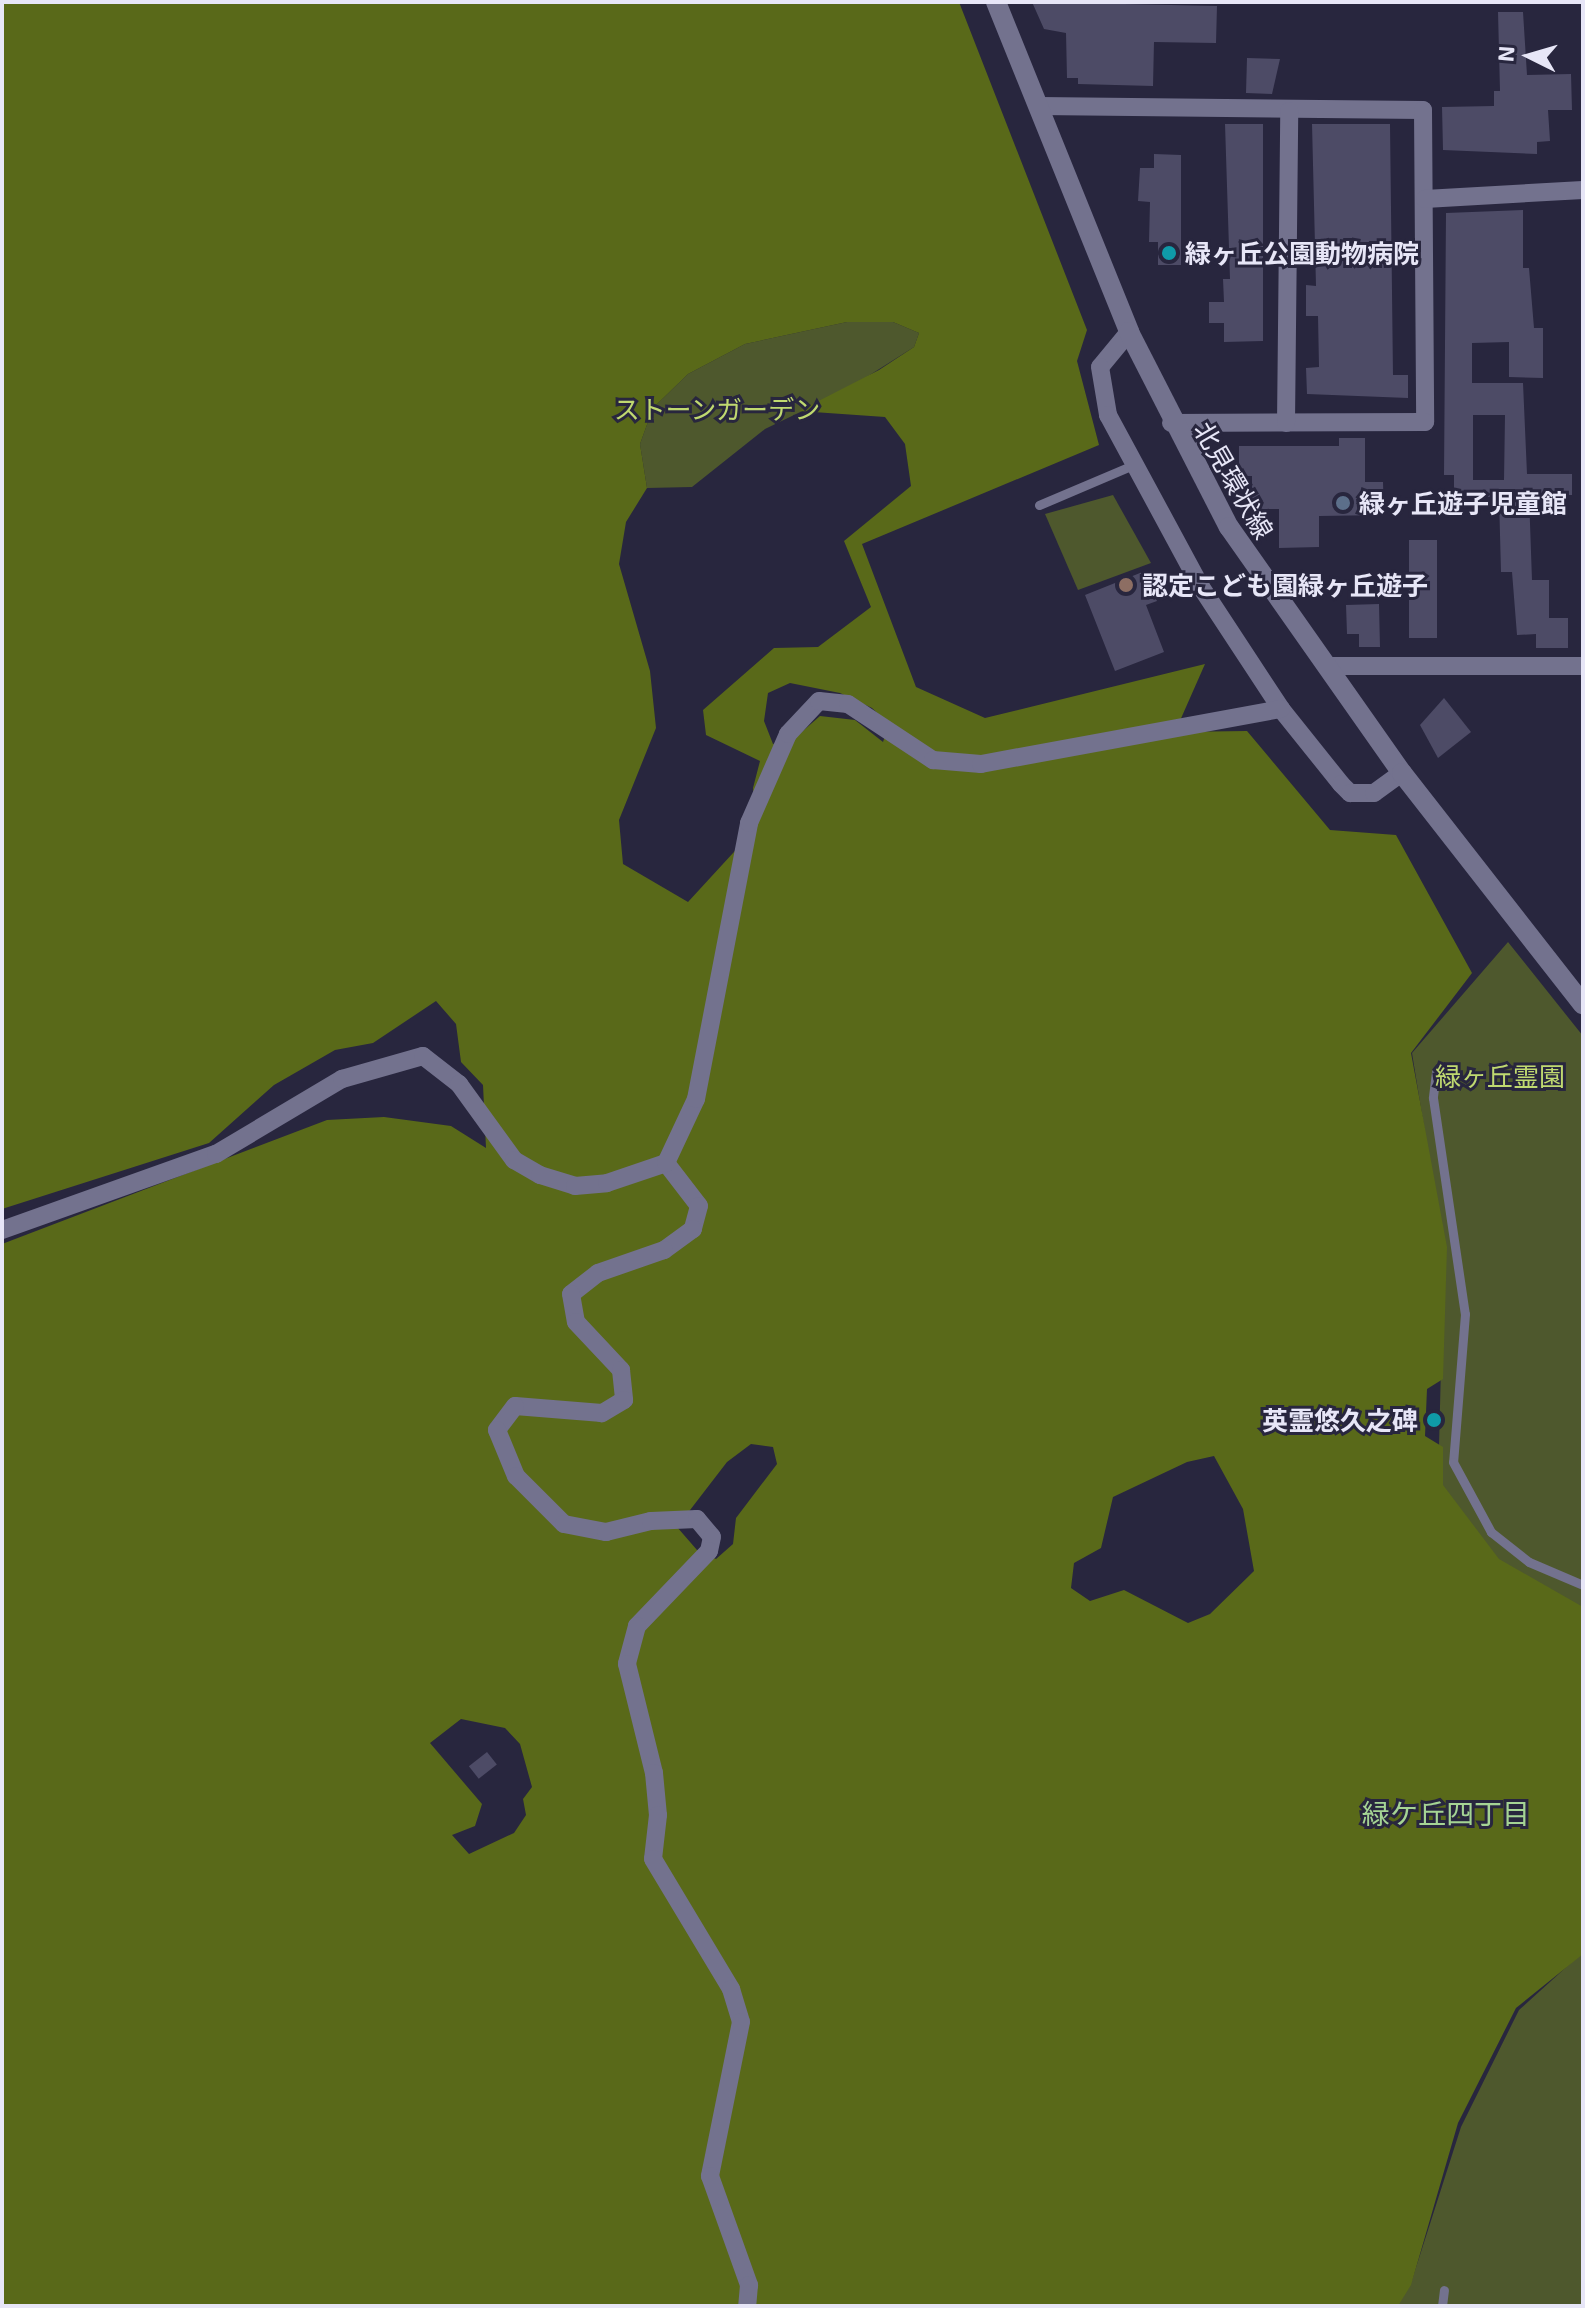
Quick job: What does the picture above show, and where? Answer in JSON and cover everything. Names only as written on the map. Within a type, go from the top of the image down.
[{"type":"main road","name":"北見環状線","points":[[996,2],[1129,332],[1171,423],[1260,575],[1402,773],[1583,1005]]},
{"type":"street","points":[[1039,106],[1423,110],[1425,422],[1171,423]]},
{"type":"street","points":[[1286,423],[1289,111]]},
{"type":"street","points":[[1425,199],[1583,190]]},
{"type":"street","points":[[1129,332],[1100,367],[1108,415],[1131,466],[1281,709],[1350,793],[1374,793],[1402,773]]},
{"type":"street","points":[[1328,666],[1583,666]]},
{"type":"street","points":[[2,1230],[216,1154],[342,1079],[423,1056],[459,1084],[514,1160],[540,1175],[575,1186],[607,1183],[666,1163],[696,1099],[749,823],[788,734],[819,701],[848,704],[933,760],[981,764],[1281,709]]},
{"type":"street","points":[[666,1163],[699,1206],[693,1229],[664,1250],[598,1273],[571,1294],[576,1322],[621,1370],[624,1400],[602,1413],[515,1406],[497,1430],[516,1476],[564,1524],[606,1532],[651,1521],[697,1519],[712,1537],[709,1551],[637,1626],[627,1664],[654,1773],[658,1815],[653,1859],[731,1989],[741,2022],[710,2176],[749,2285],[747,2306]]},
{"type":"lane","points":[[1039,505],[1131,466]]},
{"type":"lane","points":[[1436,1072],[1441,1161],[1464,1286],[1453,1462],[1491,1532],[1529,1562],[1583,1585]]},
{"type":"lane","points":[[1442,2306],[1444,2290]]},
{"type":"green space","points":[[2,2],[959,2],[1087,330],[1077,361],[1099,445],[862,544],[916,687],[985,718],[1205,664],[1175,732],[1247,731],[1330,830],[1396,835],[1472,973],[1411,1053],[1447,1247],[1443,1379],[1427,1389],[1425,1436],[1443,1447],[1443,1485],[1499,1559],[1583,1607],[1583,1954],[1516,2008],[1458,2123],[1411,2285],[1398,2306],[2,2306],[2,1244],[327,1120],[384,1117],[451,1126],[486,1148],[483,1085],[461,1062],[456,1024],[436,1001],[373,1043],[335,1050],[274,1085],[209,1143],[2,1209]],"holes":[[[847,322],[893,322],[919,333],[914,347],[879,370],[799,411],[885,417],[905,444],[911,486],[844,541],[871,607],[818,647],[774,648],[703,710],[706,735],[760,761],[753,788],[756,828],[688,902],[623,864],[619,820],[656,728],[650,671],[619,564],[626,522],[647,488],[640,444],[653,408],[688,374],[745,344]],[[790,683],[840,693],[872,708],[889,724],[883,742],[855,720],[820,716],[796,737],[773,744],[764,721],[768,693]],[[751,1444],[773,1447],[777,1464],[736,1518],[733,1544],[716,1559],[697,1550],[677,1527],[727,1462]],[[1214,1456],[1243,1509],[1254,1571],[1210,1614],[1188,1623],[1124,1590],[1090,1601],[1071,1588],[1074,1563],[1101,1548],[1113,1497],[1187,1462]],[[461,1719],[505,1728],[520,1744],[532,1787],[523,1799],[526,1815],[514,1833],[469,1854],[452,1835],[475,1826],[482,1804],[430,1743]]]},
{"type":"green space","name":"ストーンガーデン","points":[[847,322],[893,322],[919,333],[914,347],[846,390],[765,429],[692,487],[647,488],[640,444],[653,408],[688,374],[745,344]]},
{"type":"green space","points":[[1113,495],[1151,563],[1078,590],[1045,514]]},
{"type":"green space","name":"緑ヶ丘霊園","points":[[1508,942],[1583,1036],[1583,1614],[1493,1563],[1438,1485],[1444,1249],[1412,1053]]},
{"type":"green space","points":[[1583,1952],[1583,2306],[1397,2306],[1412,2280],[1461,2127],[1519,2010]]},
{"type":"building","points":[[1032,2],[1217,6],[1216,43],[1154,42],[1153,86],[1078,84],[1078,78],[1067,78],[1066,33],[1044,29]]},
{"type":"building","points":[[1498,12],[1523,12],[1527,75],[1571,74],[1572,110],[1548,110],[1550,141],[1537,142],[1537,154],[1443,150],[1442,107],[1494,106],[1494,91],[1500,91]]},
{"type":"building","points":[[1247,58],[1280,59],[1272,94],[1246,93]]},
{"type":"building","points":[[1225,124],[1263,124],[1263,341],[1224,342],[1224,323],[1209,323],[1209,302],[1224,302],[1223,279],[1230,279]]},
{"type":"building","points":[[1312,124],[1390,124],[1393,375],[1408,375],[1408,398],[1307,394],[1306,368],[1319,367],[1318,316],[1306,316],[1306,285],[1316,286]]},
{"type":"building","points":[[1154,154],[1181,155],[1181,265],[1158,265],[1158,242],[1149,242],[1150,202],[1138,201],[1140,168],[1154,168]]},
{"type":"building","points":[[1523,210],[1523,268],[1529,268],[1534,328],[1543,328],[1543,378],[1509,377],[1509,342],[1472,343],[1472,383],[1523,383],[1527,474],[1572,474],[1572,495],[1529,495],[1532,580],[1549,580],[1549,618],[1568,618],[1568,648],[1536,648],[1536,634],[1517,635],[1512,572],[1501,572],[1499,497],[1454,497],[1454,475],[1444,475],[1446,213]],"holes":[[[1473,415],[1505,415],[1504,480],[1473,480]]]},
{"type":"building","points":[[1339,438],[1365,438],[1365,482],[1383,482],[1384,515],[1319,516],[1319,547],[1279,548],[1279,509],[1260,509],[1252,499],[1252,476],[1239,476],[1239,446],[1339,446]]},
{"type":"building","points":[[1409,540],[1437,540],[1437,638],[1409,638]]},
{"type":"building","points":[[1145,571],[1157,601],[1146,605],[1164,652],[1115,671],[1085,595]]},
{"type":"building","points":[[1379,604],[1380,647],[1359,647],[1359,634],[1347,634],[1346,605]]},
{"type":"building","points":[[1444,698],[1471,732],[1438,758],[1420,725]]},
{"type":"building","points":[[487,1752],[497,1765],[479,1779],[469,1766]]},
{"type":"place","name":"緑ヶ丘公園動物病院","points":[[1169,253]]},
{"type":"place","name":"緑ヶ丘遊子児童館","points":[[1343,503]]},
{"type":"place","name":"認定こども園緑ヶ丘遊子","points":[[1126,585]]},
{"type":"place","name":"英霊悠久之碑","points":[[1434,1420]]},
{"type":"district","name":"緑ケ丘四丁目","points":[[1446,1813]]}]
